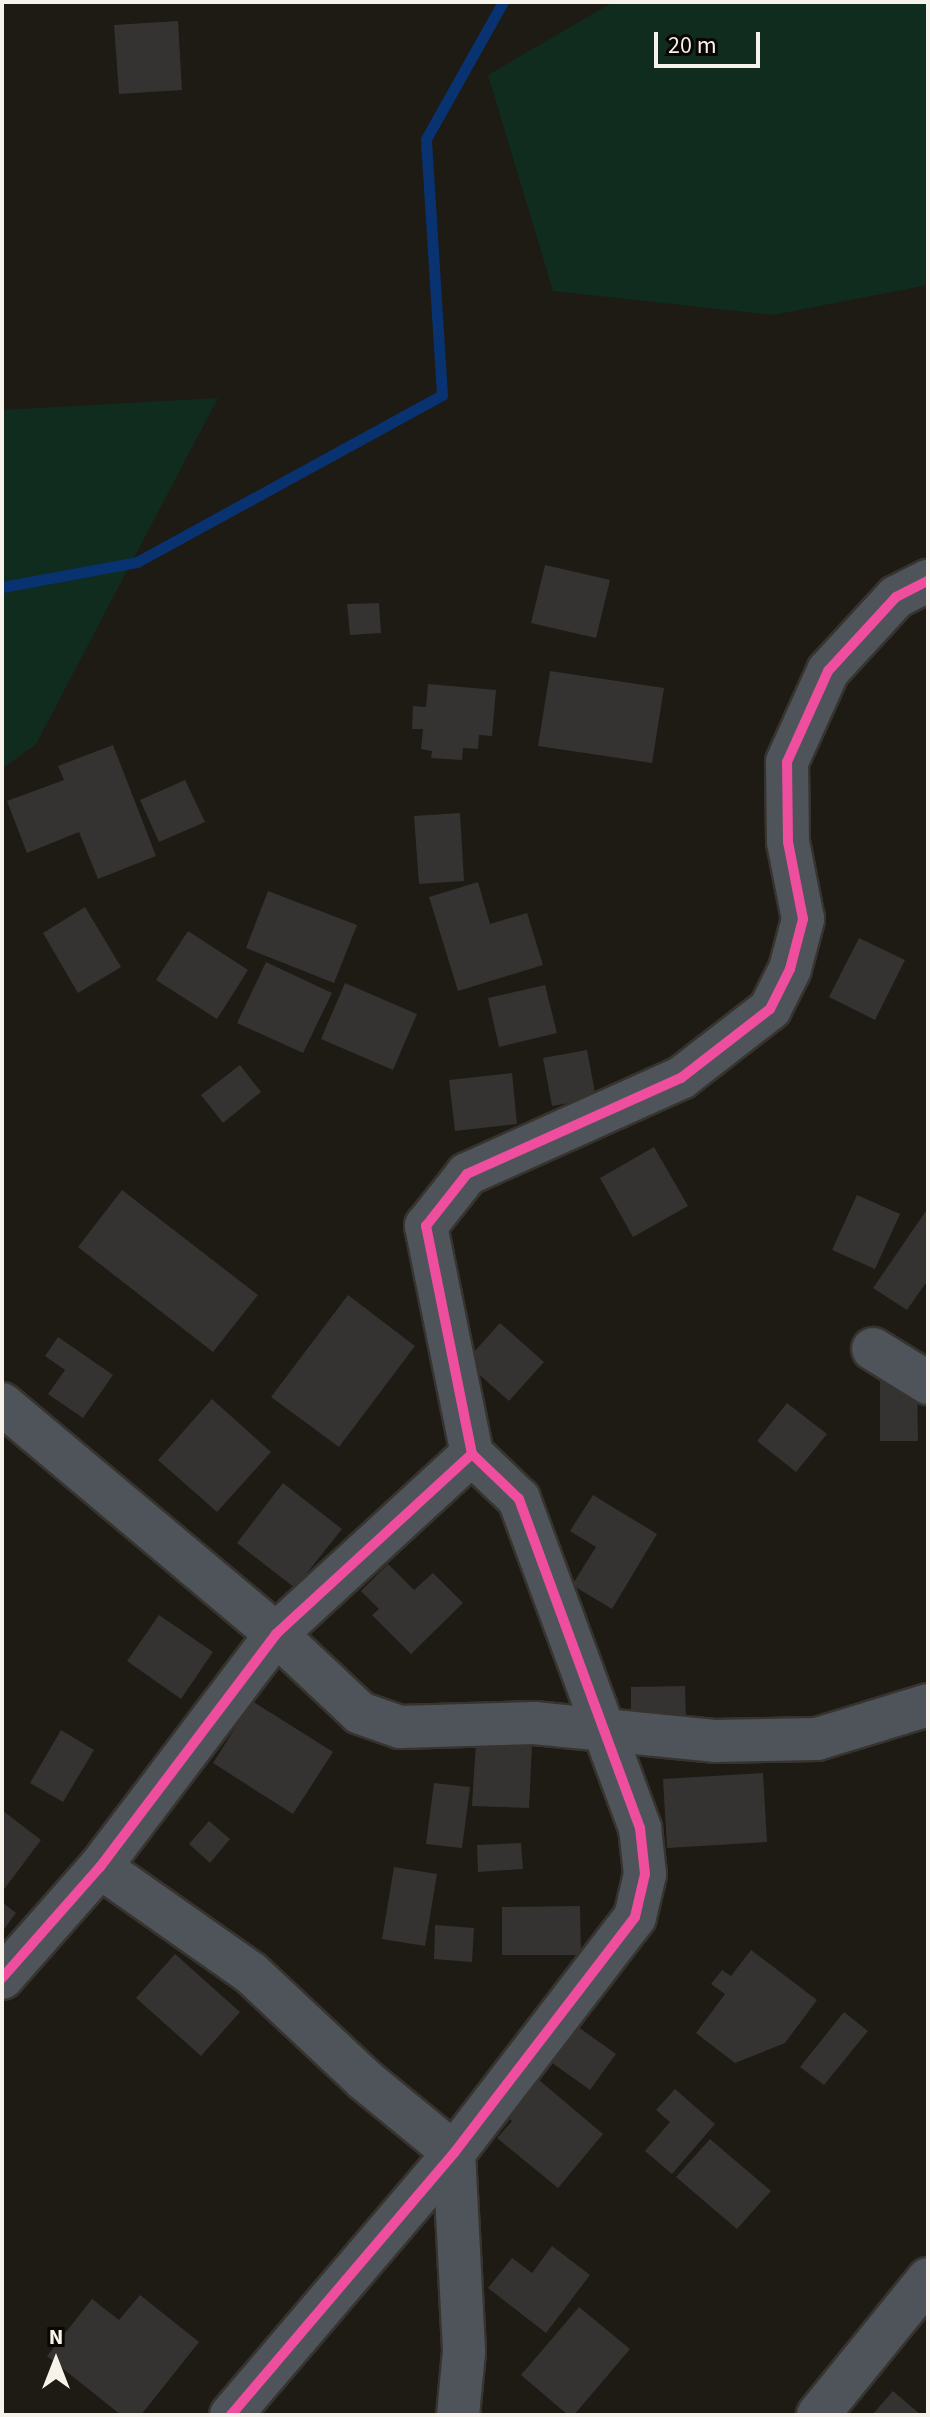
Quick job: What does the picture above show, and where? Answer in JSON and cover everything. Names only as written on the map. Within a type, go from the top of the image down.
[{"type":"street","points":[[231,2415],[454,2153],[635,1917],[645,1874],[640,1828],[600,1730],[519,1499],[472,1454],[443,1330],[426,1226],[467,1174],[578,1128],[681,1078],[770,1009],[790,969],[803,919],[788,842],[787,762],[828,671],[896,597],[928,581]]},
{"type":"street","points":[[873,1349],[928,1383]]},
{"type":"street","points":[[2,1404],[276,1634],[360,1713],[400,1727],[534,1723],[714,1741],[817,1739],[928,1705]]},
{"type":"street","points":[[2,1978],[100,1867],[276,1634],[472,1454]]},
{"type":"street","points":[[100,1867],[251,1973],[365,2080],[454,2153],[464,2352],[458,2415]]},
{"type":"street","points":[[818,2415],[928,2279]]},
{"type":"green space","points":[[613,2],[928,2],[928,285],[773,315],[553,291],[488,75]]},
{"type":"green space","points":[[218,398],[36,744],[2,769],[2,410]]},
{"type":"building","points":[[178,21],[182,90],[119,94],[114,25]]},
{"type":"building","points":[[545,565],[610,580],[596,638],[531,623]]},
{"type":"building","points":[[379,603],[381,633],[350,635],[347,604]]},
{"type":"building","points":[[550,671],[664,688],[652,763],[538,746]]},
{"type":"building","points":[[428,684],[496,690],[492,736],[479,735],[478,749],[463,748],[462,760],[431,758],[432,751],[421,749],[423,729],[412,729],[413,706],[426,707]]},
{"type":"building","points":[[113,745],[156,856],[98,879],[79,832],[27,853],[7,801],[64,780],[58,766]]},
{"type":"building","points":[[185,780],[205,822],[159,842],[140,800]]},
{"type":"building","points":[[460,813],[464,881],[419,884],[414,816]]},
{"type":"building","points":[[478,882],[490,924],[527,913],[543,965],[458,991],[429,897]]},
{"type":"building","points":[[268,891],[357,925],[334,983],[246,948]]},
{"type":"building","points":[[85,907],[121,967],[78,993],[43,933]]},
{"type":"building","points":[[188,931],[248,970],[217,1019],[156,980]]},
{"type":"building","points":[[859,938],[905,960],[875,1020],[829,997]]},
{"type":"building","points":[[266,962],[332,993],[303,1053],[237,1023]]},
{"type":"building","points":[[345,983],[417,1014],[393,1070],[321,1039]]},
{"type":"building","points":[[545,985],[557,1033],[499,1047],[488,998]]},
{"type":"building","points":[[587,1050],[596,1098],[552,1106],[543,1058]]},
{"type":"building","points":[[240,1065],[261,1092],[223,1123],[201,1095]]},
{"type":"building","points":[[512,1073],[517,1124],[455,1131],[449,1080]]},
{"type":"building","points":[[654,1147],[688,1206],[633,1237],[600,1178]]},
{"type":"building","points":[[122,1190],[258,1295],[213,1352],[78,1247]]},
{"type":"building","points":[[857,1195],[900,1214],[875,1269],[832,1250]]},
{"type":"building","points":[[928,1208],[928,1280],[907,1310],[873,1288]]},
{"type":"building","points":[[348,1295],[415,1346],[339,1447],[271,1397]]},
{"type":"building","points":[[500,1323],[544,1362],[509,1401],[465,1362]]},
{"type":"building","points":[[58,1337],[113,1375],[83,1418],[48,1394],[65,1370],[45,1356]]},
{"type":"building","points":[[880,1381],[917,1381],[918,1441],[880,1441]]},
{"type":"building","points":[[212,1399],[271,1452],[217,1512],[158,1460]]},
{"type":"building","points":[[787,1403],[827,1434],[796,1472],[757,1441]]},
{"type":"building","points":[[283,1483],[342,1529],[295,1588],[237,1543]]},
{"type":"building","points":[[593,1495],[657,1534],[612,1609],[572,1585],[596,1547],[570,1531]]},
{"type":"building","points":[[388,1564],[414,1590],[433,1573],[463,1603],[411,1654],[372,1615],[379,1609],[361,1591]]},
{"type":"building","points":[[159,1615],[213,1652],[181,1699],[127,1661]]},
{"type":"building","points":[[685,1686],[686,1718],[631,1720],[631,1687]]},
{"type":"building","points":[[252,1701],[333,1752],[293,1814],[213,1763]]},
{"type":"building","points":[[61,1730],[94,1750],[63,1802],[30,1783]]},
{"type":"building","points":[[476,1743],[532,1746],[529,1808],[472,1806]]},
{"type":"building","points":[[763,1773],[767,1842],[667,1848],[663,1779]]},
{"type":"building","points":[[434,1783],[470,1787],[462,1848],[426,1844]]},
{"type":"building","points":[[2,1810],[41,1840],[2,1892]]},
{"type":"building","points":[[209,1821],[230,1839],[210,1863],[189,1844]]},
{"type":"building","points":[[521,1843],[523,1869],[478,1872],[477,1845]]},
{"type":"building","points":[[394,1867],[437,1874],[425,1946],[382,1939]]},
{"type":"building","points":[[2,1902],[16,1913],[2,1932]]},
{"type":"building","points":[[580,1906],[581,1955],[502,1955],[502,1907]]},
{"type":"building","points":[[435,1925],[474,1928],[472,1962],[434,1959]]},
{"type":"building","points":[[751,1950],[817,2000],[785,2043],[735,2063],[696,2033],[725,1994],[711,1984],[722,1970],[731,1976]]},
{"type":"building","points":[[175,1954],[240,2012],[201,2056],[136,1998]]},
{"type":"building","points":[[844,2012],[868,2031],[824,2085],[800,2067]]},
{"type":"building","points":[[567,2019],[616,2054],[590,2090],[541,2055]]},
{"type":"building","points":[[526,2069],[603,2134],[558,2188],[497,2138],[512,2121],[495,2107]]},
{"type":"building","points":[[675,2089],[715,2124],[672,2174],[645,2151],[670,2122],[656,2110]]},
{"type":"building","points":[[710,2139],[771,2191],[737,2229],[676,2177]]},
{"type":"building","points":[[552,2246],[590,2275],[546,2333],[488,2288],[512,2258],[532,2273]]},
{"type":"building","points":[[140,2295],[199,2342],[141,2415],[121,2415],[47,2356],[92,2299],[119,2320]]},
{"type":"building","points":[[579,2307],[630,2349],[574,2415],[568,2415],[521,2375]]},
{"type":"building","points":[[893,2391],[921,2415],[872,2415]]},
{"type":"waterway","points":[[2,587],[137,562],[442,395],[426,139],[503,2]]},
{"type":"cycle path","points":[[2,1978],[100,1867],[276,1634],[472,1454],[426,1226],[467,1174],[681,1078],[770,1009],[790,969],[803,919],[788,842],[787,762],[828,671],[896,597],[928,581]]},
{"type":"cycle path","points":[[231,2415],[454,2153],[635,1917],[645,1874],[640,1828],[519,1499],[472,1454]]}]
